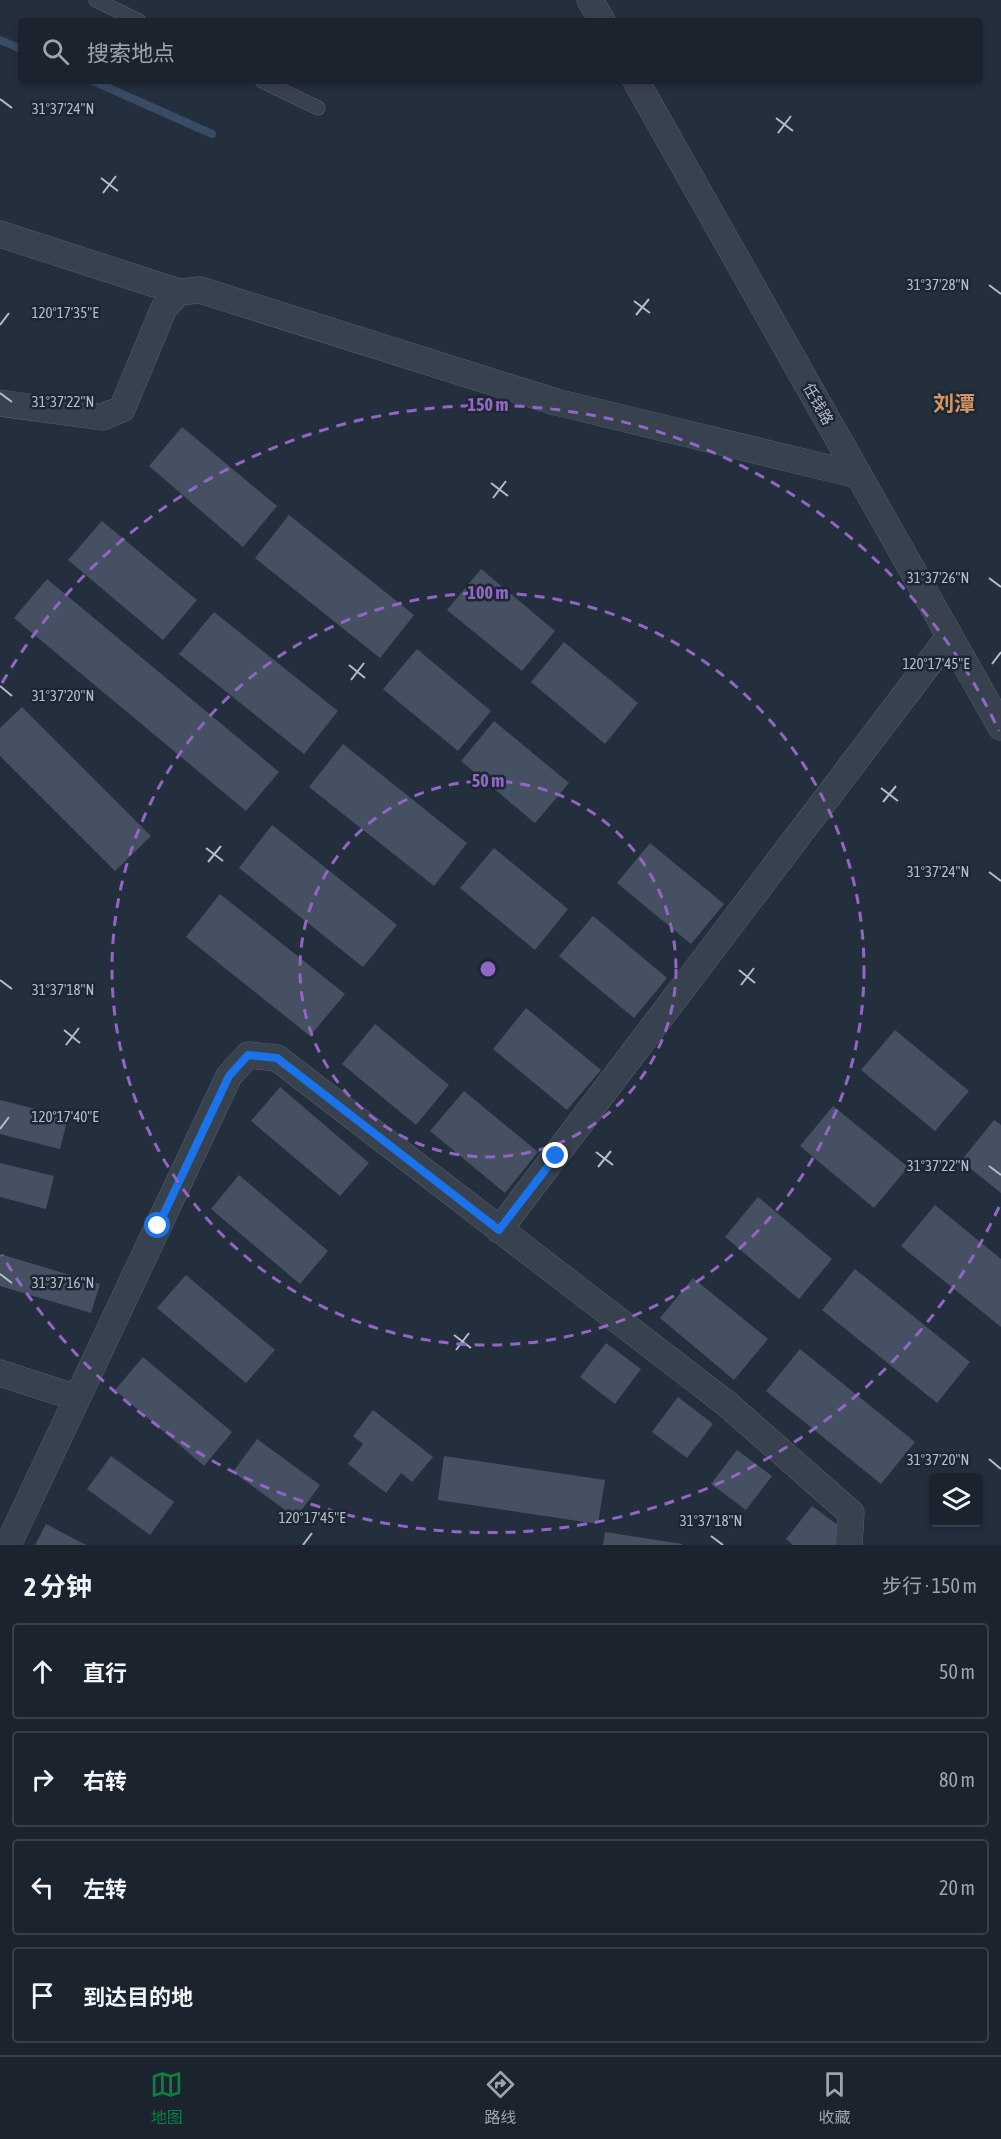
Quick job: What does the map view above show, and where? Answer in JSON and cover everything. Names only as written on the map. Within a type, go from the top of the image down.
[{"type":"street","points":[[590,0],[600,18]]},
{"type":"street","name":"任钱路","points":[[638,84],[1001,727]]},
{"type":"street","points":[[0,234],[179,292],[200,290],[556,402],[857,475]]},
{"type":"street","points":[[0,403],[102,417],[122,409],[164,308],[179,292]]},
{"type":"street","points":[[499,1230],[949,637]]},
{"type":"street","points":[[8,1545],[229,1076],[248,1055],[277,1058],[727,1404],[850,1513],[849,1545]]},
{"type":"street","points":[[0,1373],[77,1398]]},
{"type":"lane","points":[[96,0],[133,18]]},
{"type":"lane","points":[[268,84],[318,108]]},
{"type":"building","points":[[182,427],[277,506],[243,547],[149,466]]},
{"type":"building","points":[[289,515],[414,615],[380,658],[255,558]]},
{"type":"building","points":[[102,521],[197,600],[163,640],[68,560]]},
{"type":"building","points":[[481,569],[555,631],[522,671],[447,610]]},
{"type":"building","points":[[47,579],[279,772],[246,811],[14,618]]},
{"type":"building","points":[[214,612],[338,711],[304,754],[179,654]]},
{"type":"building","points":[[564,642],[638,703],[605,744],[531,682]]},
{"type":"building","points":[[417,649],[491,711],[458,751],[383,689]]},
{"type":"building","points":[[22,707],[151,836],[115,871],[0,756],[0,728]]},
{"type":"building","points":[[494,721],[569,783],[535,823],[461,761]]},
{"type":"building","points":[[343,744],[467,843],[434,886],[309,787]]},
{"type":"building","points":[[272,825],[397,925],[363,967],[239,868]]},
{"type":"building","points":[[650,843],[724,904],[691,944],[617,883]]},
{"type":"building","points":[[494,848],[568,909],[535,950],[460,888]]},
{"type":"building","points":[[220,894],[345,994],[310,1036],[186,937]]},
{"type":"building","points":[[593,916],[667,978],[634,1018],[559,956]]},
{"type":"building","points":[[526,1008],[601,1070],[567,1110],[493,1049]]},
{"type":"building","points":[[375,1024],[449,1085],[416,1125],[342,1064]]},
{"type":"building","points":[[895,1030],[969,1091],[935,1131],[861,1070]]},
{"type":"building","points":[[280,1087],[369,1163],[340,1196],[251,1121]]},
{"type":"building","points":[[464,1091],[538,1152],[505,1193],[430,1131]]},
{"type":"building","points":[[0,1100],[68,1117],[60,1149],[0,1134]]},
{"type":"building","points":[[833,1106],[908,1167],[874,1208],[800,1146]]},
{"type":"building","points":[[994,1120],[1001,1125],[1001,1193],[961,1161]]},
{"type":"building","points":[[0,1163],[54,1176],[46,1209],[0,1197]]},
{"type":"building","points":[[239,1175],[328,1251],[300,1284],[211,1209]]},
{"type":"building","points":[[758,1197],[832,1259],[799,1299],[725,1237]]},
{"type":"building","points":[[935,1205],[1001,1259],[1001,1327],[901,1246]]},
{"type":"building","points":[[0,1254],[100,1284],[91,1313],[0,1286]]},
{"type":"building","points":[[855,1269],[970,1362],[937,1403],[822,1310]]},
{"type":"building","points":[[186,1275],[275,1350],[246,1383],[157,1308]]},
{"type":"building","points":[[693,1278],[768,1339],[734,1380],[660,1318]]},
{"type":"building","points":[[606,1343],[641,1369],[615,1404],[580,1377]]},
{"type":"building","points":[[800,1349],[915,1442],[881,1484],[766,1391]]},
{"type":"building","points":[[143,1357],[232,1432],[204,1466],[115,1390]]},
{"type":"building","points":[[678,1397],[713,1424],[687,1458],[652,1432]]},
{"type":"building","points":[[373,1410],[433,1457],[412,1482],[401,1473],[386,1493],[348,1464],[363,1444],[353,1436]]},
{"type":"building","points":[[257,1439],[320,1485],[296,1518],[233,1472]]},
{"type":"building","points":[[737,1450],[772,1476],[746,1510],[711,1484]]},
{"type":"building","points":[[111,1456],[174,1502],[150,1535],[87,1489]]},
{"type":"building","points":[[444,1456],[605,1480],[598,1524],[438,1500]]},
{"type":"building","points":[[812,1506],[847,1532],[837,1545],[793,1545],[786,1539]]},
{"type":"building","points":[[46,1524],[86,1545],[35,1545]]},
{"type":"building","points":[[605,1532],[682,1544],[682,1545],[603,1545]]},
{"type":"waterway","points":[[0,40],[18,48]]},
{"type":"waterway","points":[[100,84],[212,134]]},
{"type":"district","name":"刘潭","points":[[954,404]]},
{"type":"route","points":[[158,1226],[229,1076],[248,1055],[277,1058],[499,1230],[556,1156]]}]
